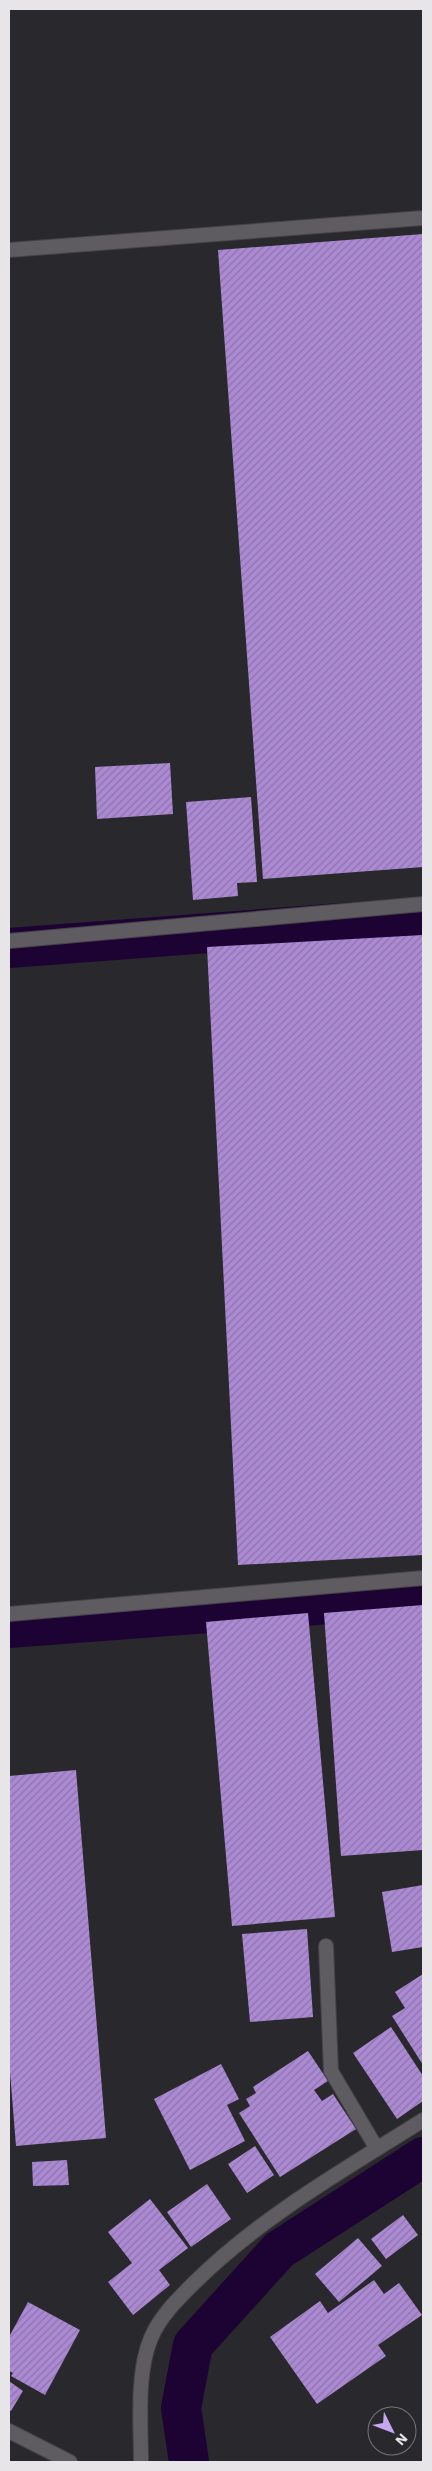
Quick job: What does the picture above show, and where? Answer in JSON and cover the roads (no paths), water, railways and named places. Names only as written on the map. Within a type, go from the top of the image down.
[{"type":"street","points":[[9,250],[423,218]]},
{"type":"street","points":[[9,940],[423,904]]},
{"type":"street","points":[[9,1614],[423,1578]]},
{"type":"street","points":[[326,1946],[331,2071],[377,2149]]},
{"type":"street","points":[[141,2462],[141,2399],[146,2352],[151,2336],[173,2304],[213,2264],[290,2204],[423,2120]]},
{"type":"street","points":[[9,2431],[70,2462]]},
{"type":"waterway","points":[[9,948],[423,917]]},
{"type":"waterway","points":[[9,1628],[423,1597]]},
{"type":"waterway","points":[[189,2462],[181,2408],[193,2345],[279,2250],[423,2157]]}]
